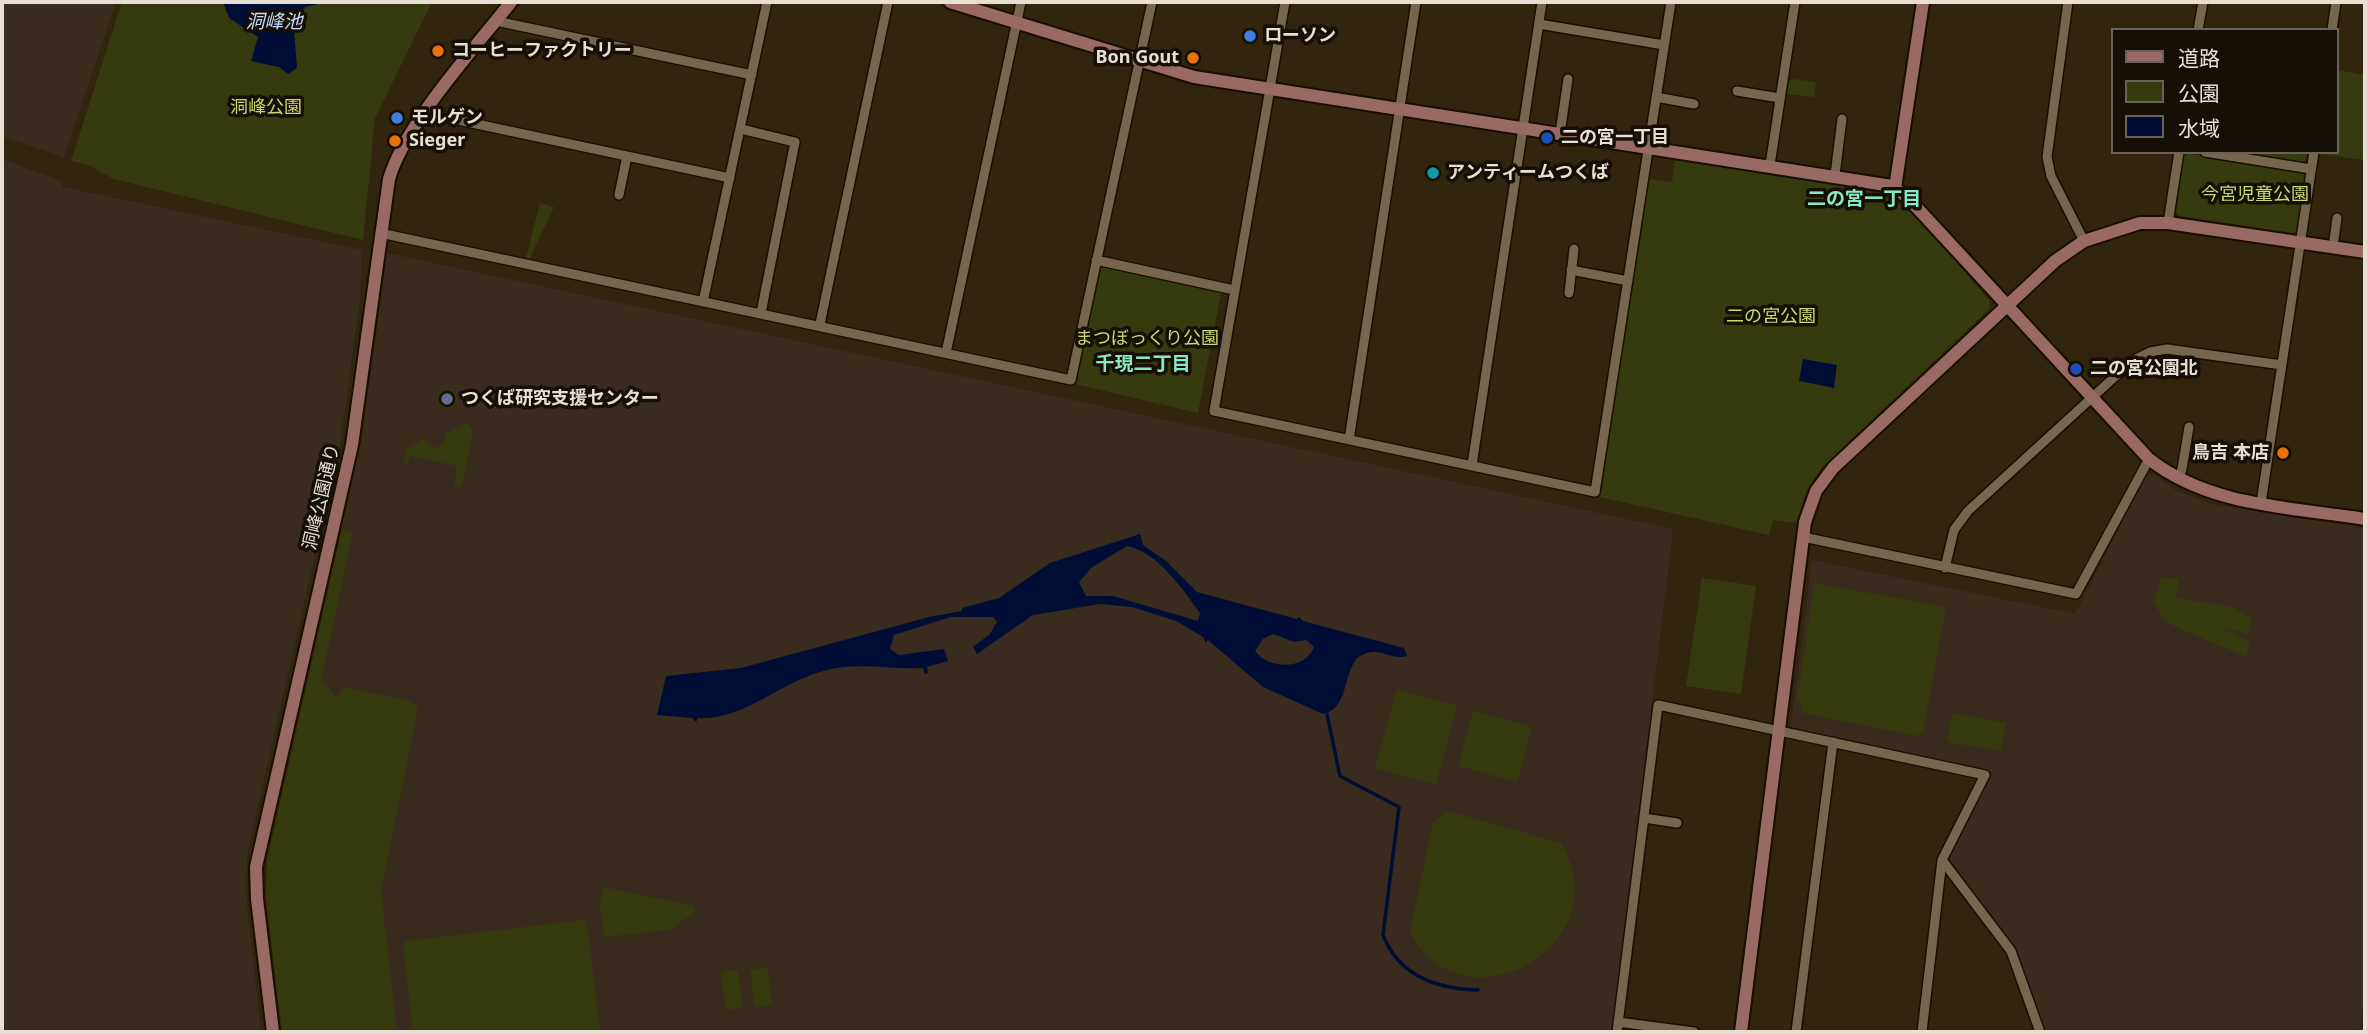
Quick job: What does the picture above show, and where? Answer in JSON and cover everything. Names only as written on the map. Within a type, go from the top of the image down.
[{"type":"street","name":"洞峰公園通り","points":[[273,1032],[257,899],[256,867],[352,445],[380,233],[393,163],[425,113],[511,2]]},
{"type":"street","points":[[703,302],[767,2]]},
{"type":"street","points":[[820,324],[888,2]]},
{"type":"street","points":[[950,2],[1195,77],[1835,175],[1895,188],[2149,459],[2178,479],[2214,495],[2365,519]]},
{"type":"street","points":[[946,353],[1021,2]]},
{"type":"street","points":[[380,233],[703,302],[820,324],[1071,380],[1152,2]]},
{"type":"street","points":[[1284,2],[1214,411],[1595,492],[1671,2]]},
{"type":"street","points":[[1349,440],[1416,2]]},
{"type":"street","points":[[1472,465],[1542,2]]},
{"type":"street","points":[[1770,165],[1795,2]]},
{"type":"street","points":[[1895,188],[1923,2]]},
{"type":"street","points":[[2068,2],[2047,157],[2051,176],[2084,241]]},
{"type":"street","points":[[2199,28],[2203,2]]},
{"type":"street","points":[[2332,28],[2336,2]]},
{"type":"street","points":[[496,21],[752,75]]},
{"type":"street","points":[[1539,24],[1664,45]]},
{"type":"street","points":[[1560,133],[1568,79]]},
{"type":"street","points":[[1737,91],[1780,98]]},
{"type":"street","points":[[1656,97],[1694,104]]},
{"type":"street","points":[[425,113],[730,178]]},
{"type":"street","points":[[1835,175],[1842,119]]},
{"type":"street","points":[[741,129],[795,142],[761,313]]},
{"type":"street","points":[[2168,223],[2179,154]]},
{"type":"street","points":[[2217,154],[2311,169]]},
{"type":"street","points":[[2261,503],[2314,154]]},
{"type":"street","points":[[619,195],[627,156]]},
{"type":"street","points":[[2333,247],[2337,218]]},
{"type":"street","points":[[1741,1032],[1803,537],[1816,491],[1841,459],[2055,261],[2084,241],[2128,225],[2168,223],[2365,252]]},
{"type":"street","points":[[1569,293],[1574,249]]},
{"type":"street","points":[[1096,260],[1234,290]]},
{"type":"street","points":[[1571,270],[1628,281]]},
{"type":"street","points":[[1945,568],[1954,530],[1968,511],[2132,361],[2158,350],[2184,350],[2282,365]]},
{"type":"street","points":[[2178,479],[2189,427]]},
{"type":"street","points":[[1803,537],[2076,594],[2149,459]]},
{"type":"street","points":[[1694,1032],[1618,1027],[1658,705],[1985,775],[1942,860],[1922,1032]]},
{"type":"street","points":[[1796,1032],[1833,742]]},
{"type":"street","points":[[1644,818],[1677,823]]},
{"type":"street","points":[[1942,860],[2011,951],[2040,1032]]},
{"type":"shaded area","points":[[2,2],[116,2],[64,157],[2,136]]},
{"type":"shaded area","points":[[2,159],[61,181],[63,187],[362,250],[360,299],[340,445],[248,850],[245,886],[261,1032],[2,1032]]},
{"type":"shaded area","points":[[387,253],[1673,529],[1612,1032],[282,1032],[266,895],[267,861],[362,438]]},
{"type":"shaded area","points":[[2153,474],[2177,491],[2215,505],[2365,528],[2365,994],[2359,1032],[2046,1032],[2015,949],[1947,858],[1992,772],[1791,727],[1812,560],[2075,614],[2146,475]]},
{"type":"green space","name":"洞峰公園","points":[[122,2],[432,2],[375,118],[363,240],[114,179],[86,164],[71,161]]},
{"type":"green space","points":[[2339,70],[2365,75],[2365,160],[2319,154],[2339,154]]},
{"type":"green space","points":[[1793,79],[1816,82],[1814,97],[1786,94],[1787,83]]},
{"type":"green space","name":"今宮児童公園","points":[[2189,154],[2302,171],[2305,175],[2297,231],[2293,233],[2179,216],[2176,212],[2183,157]]},
{"type":"green space","points":[[2252,154],[2307,154],[2304,163]]},
{"type":"green space","name":"二の宮公園","points":[[1675,159],[1796,175],[1860,188],[1886,197],[1905,208],[1928,229],[1989,300],[1989,309],[1821,468],[1806,492],[1796,523],[1773,520],[1769,535],[1600,497],[1648,179],[1672,182]]},
{"type":"green space","points":[[540,203],[554,207],[529,260],[526,258]]},
{"type":"green space","name":"まつぼっくり公園","points":[[1104,267],[1221,293],[1198,413],[1075,384],[1098,270]]},
{"type":"green space","points":[[468,422],[473,432],[462,486],[454,484],[457,466],[410,456],[408,463],[404,462],[407,448],[425,438],[430,446],[436,448],[444,443],[445,434]]},
{"type":"green space","points":[[342,530],[353,532],[321,682],[328,685],[335,697],[340,694],[342,687],[410,701],[418,709],[381,891],[397,1032],[282,1032],[266,895],[267,861]]},
{"type":"green space","points":[[1702,578],[1756,586],[1741,694],[1686,686]]},
{"type":"green space","points":[[2161,578],[2179,579],[2176,598],[2228,606],[2252,618],[2249,634],[2223,628],[2250,642],[2246,657],[2165,622],[2154,602]]},
{"type":"green space","points":[[1814,583],[1946,607],[1923,732],[1916,736],[1803,713],[1798,697]]},
{"type":"green space","points":[[1397,689],[1457,706],[1436,785],[1375,768]]},
{"type":"green space","points":[[1473,711],[1532,727],[1517,782],[1458,766]]},
{"type":"green space","points":[[1952,713],[2006,723],[2001,751],[1947,742]]},
{"type":"green space","points":[[1448,811],[1561,843],[1574,881],[1570,915],[1553,944],[1527,965],[1496,976],[1463,975],[1433,961],[1410,931],[1433,822]]},
{"type":"green space","points":[[603,887],[694,906],[695,912],[670,930],[604,937],[600,906]]},
{"type":"green space","points":[[584,920],[587,924],[600,1032],[413,1032],[403,945],[406,941]]},
{"type":"green space","points":[[768,967],[772,1005],[755,1007],[750,970]]},
{"type":"green space","points":[[738,970],[743,1008],[726,1010],[721,972]]},
{"type":"water","name":"洞峰池","points":[[223,2],[327,2],[305,7],[301,13],[301,27],[294,31],[297,68],[288,74],[279,67],[251,61],[258,37],[229,18]]},
{"type":"water","points":[[1803,359],[1837,365],[1834,388],[1799,381]]},
{"type":"water","points":[[1140,534],[1143,545],[1166,561],[1197,592],[1297,619],[1299,617],[1303,621],[1404,648],[1407,656],[1371,652],[1357,658],[1337,706],[1323,714],[1263,687],[1208,640],[1206,643],[1203,637],[1176,621],[1132,607],[1100,604],[1033,615],[977,654],[973,647],[990,634],[997,622],[993,617],[951,617],[894,635],[890,649],[899,655],[944,649],[948,661],[927,667],[928,673],[925,674],[923,668],[839,668],[811,675],[731,713],[698,718],[696,722],[692,718],[657,715],[666,676],[741,668],[929,617],[962,611],[962,608],[999,598],[1050,563]],"holes":[[[1127,546],[1149,556],[1169,573],[1200,613],[1198,621],[1113,596],[1086,596],[1079,582],[1091,568]],[[1273,634],[1294,642],[1306,640],[1314,647],[1309,655],[1295,664],[1277,664],[1261,657],[1255,651],[1263,639]]]},
{"type":"waterway","points":[[1327,714],[1340,776],[1399,807],[1383,935],[1390,949],[1399,961],[1421,977],[1448,987],[1478,990]]},
{"type":"place","name":"ローソン","points":[[1250,36]]},
{"type":"place","name":"コーヒーファクトリー","points":[[438,51]]},
{"type":"place","name":"Bon Gout","points":[[1193,58]]},
{"type":"place","name":"モルゲン","points":[[397,118]]},
{"type":"place","name":"二の宮一丁目","points":[[1547,138]]},
{"type":"place","name":"Sieger","points":[[395,141]]},
{"type":"place","name":"アンティームつくば","points":[[1433,173]]},
{"type":"place","name":"二の宮公園北","points":[[2076,369]]},
{"type":"place","name":"つくば研究支援センター","points":[[447,399]]},
{"type":"place","name":"鳥吉 本店","points":[[2283,453]]},
{"type":"district","name":"二の宮一丁目","points":[[1864,200]]},
{"type":"district","name":"千現二丁目","points":[[1143,365]]}]
